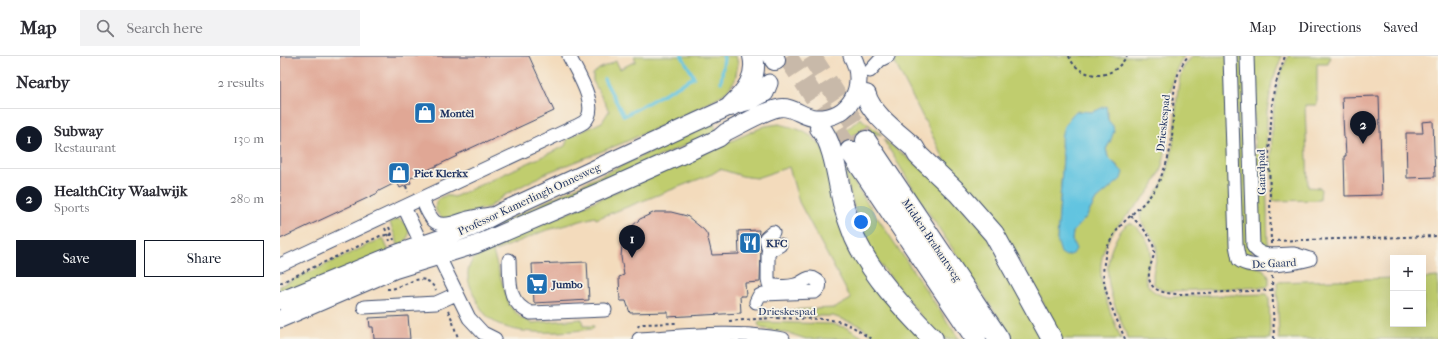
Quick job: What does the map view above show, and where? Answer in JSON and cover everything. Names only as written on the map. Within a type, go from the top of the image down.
[{"type":"highway","points":[[731,106],[742,96],[752,82],[754,71],[753,56]]},
{"type":"highway","points":[[860,99],[868,102],[873,111],[914,148],[918,155],[958,193],[994,234],[1052,339]]},
{"type":"highway","points":[[820,128],[825,134],[827,140],[835,167],[843,205],[856,239],[877,275],[906,311],[933,339]]},
{"type":"highway","name":"Midden-Brabantweg","points":[[976,339],[858,146],[999,339]]},
{"type":"main road","points":[[852,56],[859,76],[860,99]]},
{"type":"main road","points":[[775,57],[770,73],[770,92],[782,113],[805,127],[813,129],[832,127],[845,122],[854,115],[860,99],[869,83],[867,64]]},
{"type":"main road","name":"Professor Kamerlingh Onnesweg","points":[[280,301],[422,245],[471,228],[504,211],[731,106],[750,101],[765,93],[769,83]]},
{"type":"main road","points":[[782,113],[788,108],[809,117],[823,118],[844,109],[852,101],[860,99]]},
{"type":"main road","name":"Professor Kamerlingh Onnesweg","points":[[280,319],[394,270],[439,257],[482,242],[719,138],[726,132],[782,113]]},
{"type":"street","points":[[280,265],[585,121],[590,112],[590,101],[569,56]]},
{"type":"street","points":[[867,64],[888,56]]},
{"type":"street","name":"De Gaard","points":[[1230,56],[1237,254],[1239,260],[1247,265],[1271,260]]},
{"type":"street","name":"De Gaard","points":[[1247,56],[1252,240],[1253,246],[1259,253],[1271,260]]},
{"type":"street","points":[[422,199],[430,216],[434,221],[440,224],[448,224],[504,211]]},
{"type":"street","points":[[404,207],[422,245],[439,257],[456,294],[481,336],[495,339]]},
{"type":"street","points":[[756,302],[759,296],[763,294],[815,292],[820,288],[818,281],[813,278],[807,279],[796,285],[771,285],[768,278],[775,248],[766,238],[773,232]]},
{"type":"street","points":[[439,257],[443,238]]},
{"type":"street","points":[[509,260],[511,292],[516,303],[524,310],[531,312],[605,310]]},
{"type":"street","points":[[364,307],[436,303],[456,294]]},
{"type":"street","points":[[639,339],[741,335],[783,339]]},
{"type":"path","points":[[1069,56],[1070,60],[1077,68],[1085,73],[1098,75],[1108,73],[1118,67],[1127,56]]},
{"type":"path","name":"Drieskespad","points":[[1125,339],[1105,285],[1103,274],[1104,263],[1110,241],[1121,225],[1148,200],[1160,181],[1170,150],[1176,77],[1183,62],[1188,56]]},
{"type":"path","name":"Gaardpad","points":[[1274,339],[1269,154],[1271,112],[1274,89],[1285,56]]},
{"type":"path","points":[[1131,216],[1142,226],[1154,248],[1154,256],[1148,273],[1151,284],[1157,290],[1168,294],[1272,290]]},
{"type":"path","points":[[280,283],[380,236],[393,235]]},
{"type":"path","points":[[1271,241],[1438,236]]},
{"type":"path","name":"Drieskespad","points":[[727,321],[771,318],[826,319],[842,322],[853,327],[871,339]]},
{"type":"green space","points":[[634,56],[736,56],[738,64],[735,80],[725,93],[697,109],[623,143],[546,173],[505,195],[489,207],[448,220],[442,218],[438,214],[436,205],[437,200],[441,197],[454,197],[565,146],[568,138],[602,122],[609,111],[593,81],[593,74],[599,69],[616,61],[620,69],[636,61]]},
{"type":"green space","points":[[903,56],[1184,56],[1172,83],[1164,159],[1159,174],[1144,197],[1118,226],[1104,249],[1101,264],[1102,283],[1110,312],[1121,339],[1061,339],[1034,284],[998,228],[954,178],[894,61]],"holes":[[[1100,110],[1108,112],[1108,120],[1112,126],[1110,142],[1106,149],[1108,157],[1119,167],[1110,188],[1095,201],[1087,216],[1073,232],[1072,240],[1057,240],[1063,157],[1061,145],[1076,111],[1093,112]]]},
{"type":"green space","points":[[1192,56],[1227,56],[1233,260],[1263,269],[1269,277],[1269,285],[1267,287],[1169,291],[1162,290],[1154,284],[1153,274],[1157,254],[1156,244],[1143,224],[1140,216],[1141,212],[1154,196],[1163,180],[1169,164],[1180,76],[1183,68]]},
{"type":"green space","points":[[1235,56],[1243,56],[1252,255],[1255,258],[1267,258],[1267,260],[1247,257],[1240,245]]},
{"type":"green space","points":[[1251,56],[1282,56],[1272,82],[1267,112],[1266,169],[1268,248],[1259,242]]},
{"type":"green space","points":[[1288,56],[1330,56],[1328,64],[1317,64],[1317,105],[1305,105],[1308,187],[1321,188],[1320,200],[1273,201],[1272,120],[1278,84]]},
{"type":"green space","points":[[860,118],[882,135],[865,133],[858,134],[848,139],[840,161],[833,134],[850,127]]},
{"type":"green space","points":[[713,122],[717,131],[500,227],[499,224]]},
{"type":"green space","points":[[779,124],[805,132],[815,139],[825,151],[847,232],[927,339],[878,339],[859,325],[833,316],[763,316],[761,311],[835,308],[851,299],[799,202],[789,167],[756,178],[742,176],[720,169],[712,174],[596,219],[595,217],[544,231],[493,252],[509,305],[521,318],[532,323],[582,319],[583,326],[594,326],[593,329],[551,332],[521,331],[496,323],[481,309],[471,288],[468,272],[471,263],[482,251],[765,126]]},
{"type":"green space","points":[[883,139],[943,185],[983,229],[1048,339],[1013,339],[926,209]]},
{"type":"green space","points":[[842,165],[959,339],[939,339],[865,245]]},
{"type":"green space","points":[[397,219],[406,224],[409,232],[406,240],[399,247],[390,223]]},
{"type":"green space","points":[[1130,223],[1141,232],[1147,240],[1150,248],[1151,253],[1145,277],[1148,286],[1152,290],[1160,295],[1170,297],[1267,294],[1269,297],[1270,339],[1128,339],[1113,302],[1108,277],[1108,265],[1117,237],[1124,227]]},
{"type":"green space","points":[[383,238],[390,254],[280,296],[280,286]]},
{"type":"green space","points":[[1438,277],[1438,339],[1279,339],[1277,282],[1390,278],[1390,327],[1426,327],[1426,278]]},
{"type":"green space","points":[[759,322],[832,324],[847,328],[866,339],[806,339],[791,334],[761,328],[758,324]]},
{"type":"water","points":[[1106,106],[1108,120],[1113,126],[1114,131],[1106,149],[1108,157],[1123,172],[1121,179],[1095,201],[1087,216],[1073,232],[1072,240],[1076,249],[1073,254],[1066,256],[1061,253],[1057,240],[1063,157],[1061,143],[1062,131],[1067,121],[1076,111],[1093,112]]},
{"type":"building","points":[[280,56],[529,56],[554,111],[456,155],[457,156],[409,179],[411,183],[400,188],[397,182],[377,192],[378,193],[280,239]]},
{"type":"building","points":[[1379,96],[1382,195],[1345,196],[1344,156],[1346,156],[1342,97]]},
{"type":"building","points":[[1433,121],[1435,177],[1407,178],[1406,133],[1423,133],[1422,122]]},
{"type":"building","points":[[655,212],[671,212],[687,216],[707,234],[712,255],[739,254],[738,231],[759,230],[758,240],[761,250],[760,282],[745,283],[746,296],[740,296],[741,313],[668,317],[668,312],[630,313],[626,301],[620,301],[619,277],[624,275],[621,257],[621,244],[628,230],[640,219]]},
{"type":"building","points":[[587,262],[589,300],[534,303],[532,264]]},
{"type":"building","points":[[408,316],[410,339],[374,339],[373,327],[370,327],[369,318]]},
{"type":"waterway","points":[[604,79],[624,116],[694,77],[682,56]]},
{"type":"waterway","points":[[721,82],[723,56]]},
{"type":"tunnel","points":[[787,56],[850,151]]},
{"type":"tunnel","points":[[811,56],[866,141]]},
{"type":"place","name":"Montèl","points":[[425,113]]},
{"type":"place","name":"HealthCity Waalwijk","points":[[1363,144]]},
{"type":"place","name":"Piet Klerkx","points":[[399,173]]},
{"type":"place","name":"KFC","points":[[750,243]]},
{"type":"place","name":"Subway","points":[[632,258]]},
{"type":"place","name":"Jumbo","points":[[537,284]]}]
